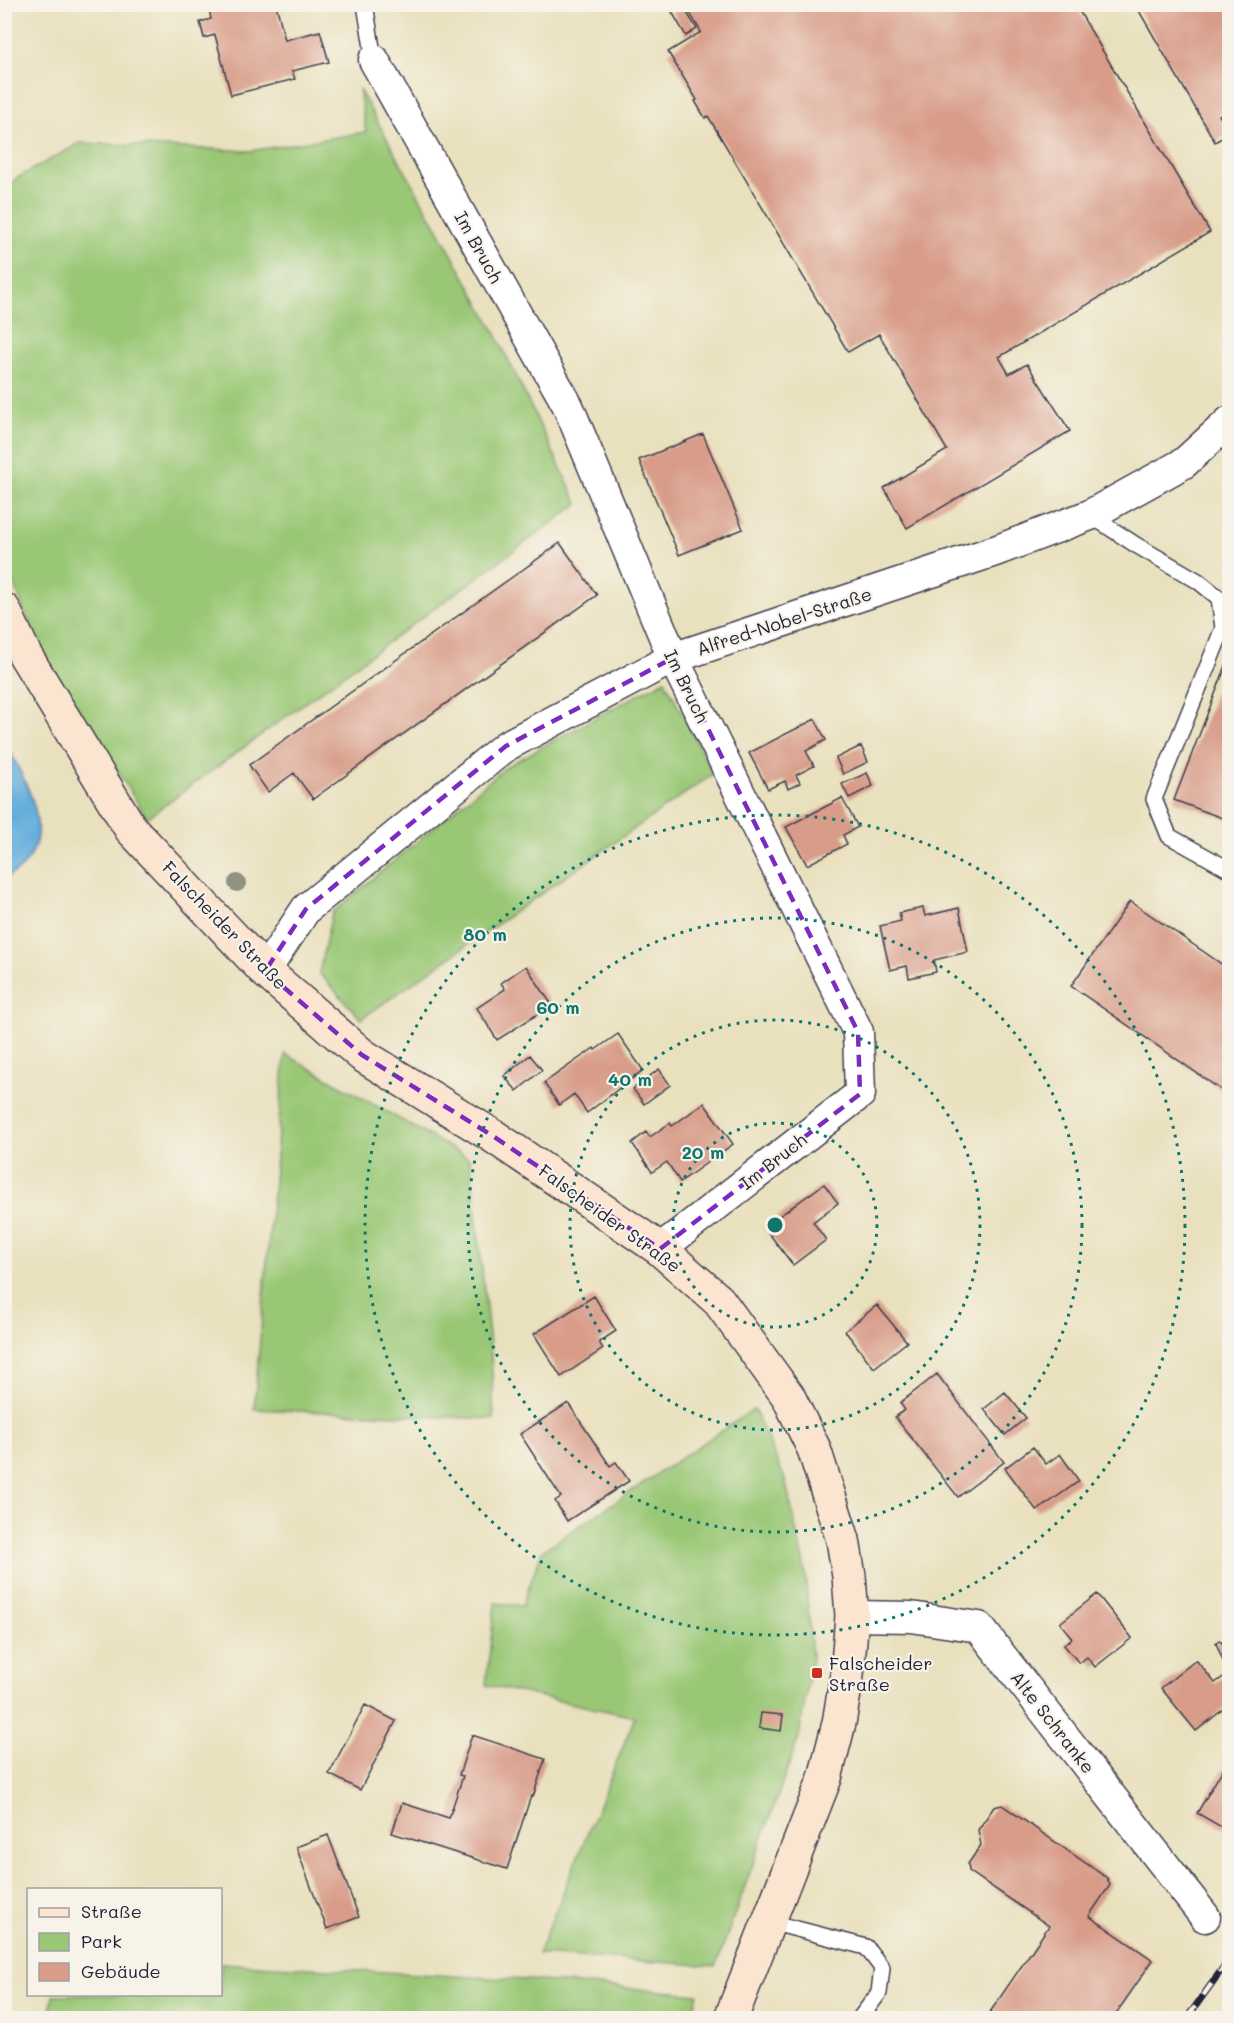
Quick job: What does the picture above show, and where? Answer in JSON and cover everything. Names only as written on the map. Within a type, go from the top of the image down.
[{"type":"street","name":"Im Bruch","points":[[374,60],[568,406],[673,658],[858,1032],[860,1094],[660,1249]]},
{"type":"street","name":"Alfred-Nobel-Straße","points":[[265,971],[306,909],[506,746],[673,658],[995,551],[1090,515],[1184,463],[1230,421]]},
{"type":"street","name":"Falscheider Straße","points":[[4,610],[25,656],[131,829],[265,971],[362,1055],[493,1136],[660,1249],[719,1301],[788,1395],[814,1449],[843,1540],[852,1616],[847,1676],[839,1723],[825,1778],[731,2019]]},
{"type":"street","name":"Alte Schranke","points":[[852,1616],[911,1617],[979,1627],[1205,1917]]},
{"type":"lane","points":[[365,4],[374,60]]},
{"type":"lane","points":[[1090,515],[1136,545],[1198,580],[1219,598],[1223,628],[1154,799],[1169,836],[1230,870]]},
{"type":"lane","points":[[770,1922],[866,1947],[882,1968],[879,1993],[860,2019]]},
{"type":"highlighted area","points":[[673,658],[858,1032],[860,1094],[660,1249],[493,1136],[362,1055],[265,971],[306,909],[506,746]]},
{"type":"green space","points":[[359,89],[491,324],[578,504],[147,818],[39,647],[5,562],[5,190],[17,178],[80,143],[251,151],[366,132]]},
{"type":"green space","points":[[665,680],[713,774],[361,1019],[319,973],[332,913],[507,766]]},
{"type":"green space","points":[[285,1054],[470,1159],[491,1354],[494,1419],[254,1409]]},
{"type":"green space","points":[[754,1409],[785,1479],[805,1570],[812,1658],[799,1737],[716,1966],[538,1954],[635,1717],[486,1685],[495,1603],[522,1606],[542,1551]]},
{"type":"green space","points":[[222,1963],[528,1980],[698,1994],[691,2018],[49,2018],[53,1996],[222,1996]]},
{"type":"water","points":[[4,739],[26,785],[37,818],[37,834],[33,850],[18,871],[5,878]]},
{"type":"building","points":[[208,4],[276,4],[285,40],[320,31],[329,62],[292,71],[295,79],[231,95],[215,35],[204,38],[200,22],[211,19]]},
{"type":"building","points":[[685,4],[1075,4],[1210,232],[999,357],[1009,374],[1027,364],[1070,431],[907,528],[884,488],[947,450],[879,334],[848,352],[708,116],[705,118],[695,101],[697,100],[668,52],[701,32]]},
{"type":"building","points":[[1135,4],[1230,4],[1230,110],[1219,115],[1224,124],[1230,121],[1230,133],[1215,142]]},
{"type":"building","points":[[683,6],[697,29],[686,36],[672,12]]},
{"type":"building","points":[[703,434],[743,529],[679,555],[639,460]]},
{"type":"building","points":[[560,543],[597,595],[313,799],[294,773],[268,792],[249,765]]},
{"type":"building","points":[[1230,658],[1230,821],[1174,800]]},
{"type":"building","points":[[815,719],[826,740],[806,751],[814,766],[796,775],[800,783],[788,789],[785,781],[768,789],[749,753]]},
{"type":"building","points":[[861,746],[868,762],[843,774],[836,758]]},
{"type":"building","points":[[867,773],[873,786],[849,798],[842,784]]},
{"type":"building","points":[[842,798],[858,827],[843,835],[847,844],[807,865],[786,827]]},
{"type":"building","points":[[1130,901],[1230,970],[1230,1096],[1071,986]]},
{"type":"building","points":[[923,908],[925,916],[959,908],[968,952],[934,960],[936,972],[909,978],[907,966],[890,970],[880,926],[901,921],[899,913]]},
{"type":"building","points":[[526,966],[552,1005],[497,1040],[477,1008],[505,989],[501,983]]},
{"type":"building","points":[[618,1034],[643,1070],[587,1113],[574,1094],[559,1105],[544,1083]]},
{"type":"building","points":[[530,1055],[542,1070],[517,1091],[504,1076]]},
{"type":"building","points":[[659,1069],[670,1085],[644,1104],[633,1089]]},
{"type":"building","points":[[704,1103],[733,1144],[680,1182],[667,1162],[652,1172],[632,1143],[646,1132],[650,1137],[670,1123],[672,1126]]},
{"type":"building","points":[[824,1184],[838,1203],[813,1222],[826,1240],[793,1265],[764,1227]]},
{"type":"building","points":[[594,1296],[616,1331],[599,1342],[603,1349],[561,1377],[534,1334]]},
{"type":"building","points":[[877,1305],[907,1342],[874,1368],[845,1331]]},
{"type":"building","points":[[937,1374],[1004,1462],[958,1497],[895,1417],[905,1410],[900,1403]]},
{"type":"building","points":[[1005,1392],[1026,1418],[1005,1435],[984,1409]]},
{"type":"building","points":[[568,1403],[610,1466],[616,1462],[629,1481],[567,1521],[555,1501],[561,1497],[520,1434]]},
{"type":"building","points":[[1033,1447],[1046,1464],[1060,1454],[1079,1481],[1037,1511],[1005,1468]]},
{"type":"building","points":[[1097,1594],[1132,1638],[1095,1667],[1087,1657],[1079,1663],[1064,1645],[1072,1638],[1060,1623]]},
{"type":"building","points":[[1230,1637],[1230,1659],[1224,1663],[1216,1643],[1219,1640],[1222,1643]]},
{"type":"building","points":[[1196,1660],[1215,1683],[1230,1672],[1230,1704],[1196,1731],[1161,1688]]},
{"type":"building","points":[[365,1705],[396,1721],[360,1790],[329,1774]]},
{"type":"building","points":[[761,1713],[783,1715],[781,1731],[759,1728]]},
{"type":"building","points":[[472,1735],[545,1759],[507,1869],[392,1833],[402,1803],[449,1818],[463,1776],[459,1775]]},
{"type":"building","points":[[1223,1769],[1230,1773],[1230,1832],[1197,1813]]},
{"type":"building","points":[[1002,1805],[1107,1878],[1110,1885],[1089,1916],[1153,1960],[1113,2018],[986,2018],[1049,1926],[969,1871],[968,1864],[981,1845],[978,1830],[994,1807]]},
{"type":"building","points":[[328,1835],[359,1917],[327,1929],[296,1847]]},
{"type":"railway","points":[[1187,2018],[1230,1958]]},
{"type":"place","name":"Falscheider Straße","points":[[817,1673]]}]
